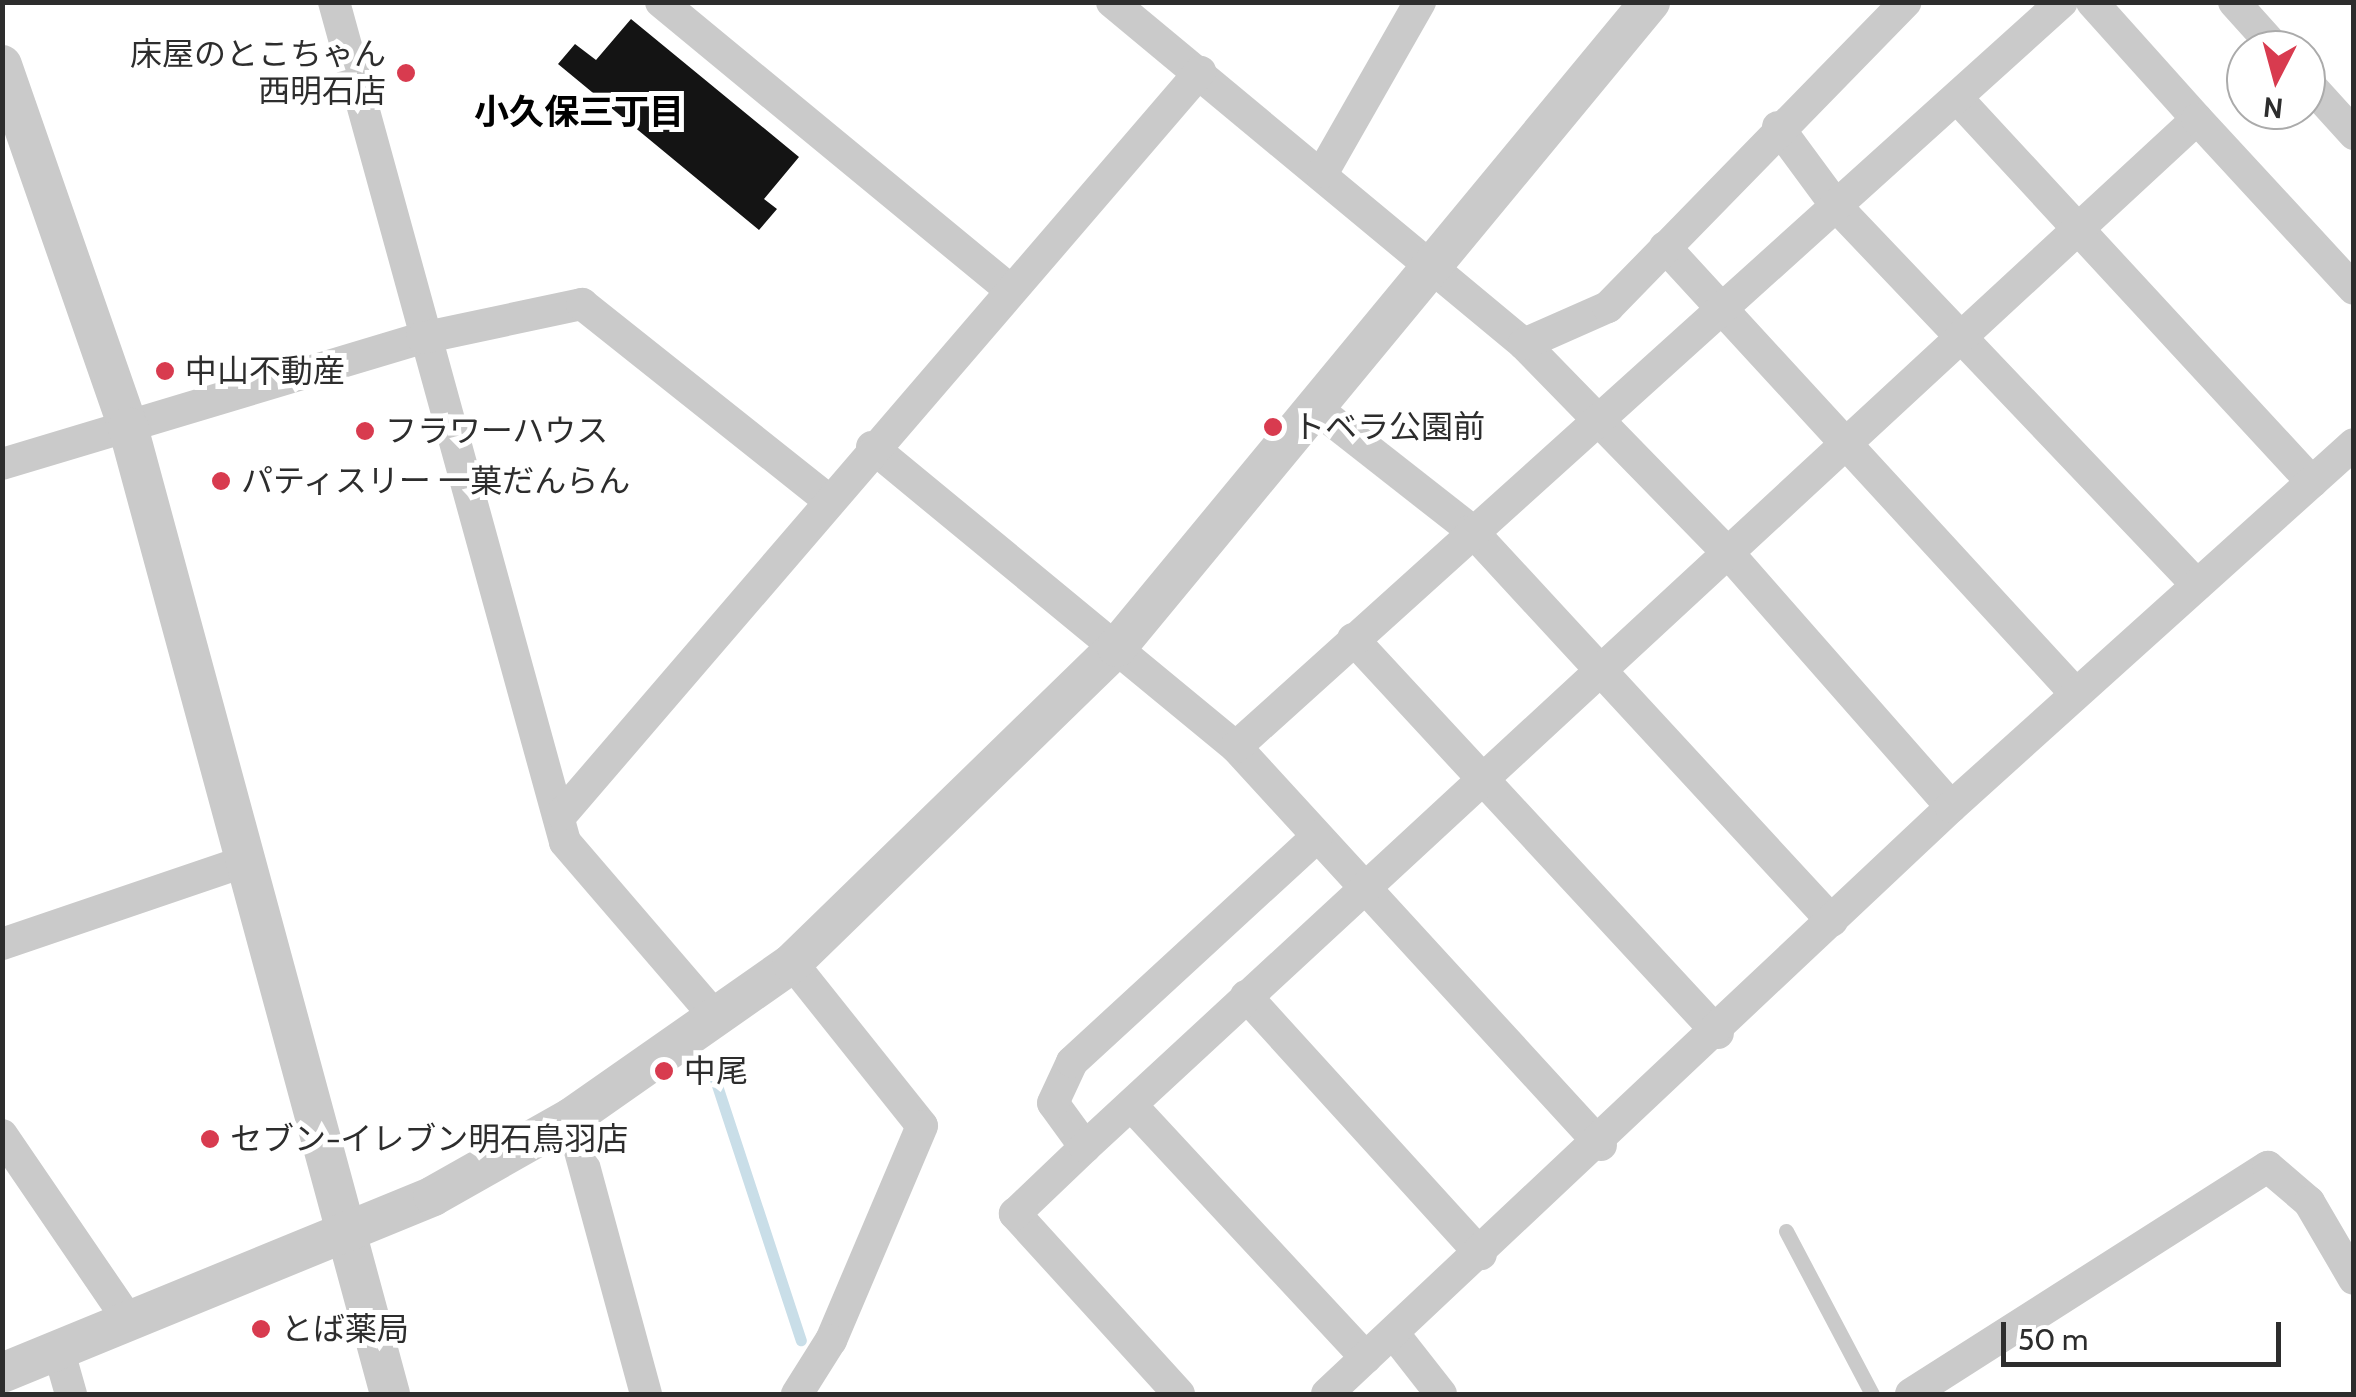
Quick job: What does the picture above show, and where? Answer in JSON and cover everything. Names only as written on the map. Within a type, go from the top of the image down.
[{"type":"street","points":[[334,2],[422,338],[562,814],[565,842],[712,1013]]},
{"type":"street","points":[[661,2],[1008,288]]},
{"type":"street","points":[[1112,2],[1323,172],[1524,344],[1730,555],[1951,806]]},
{"type":"street","points":[[1323,172],[1420,2]]},
{"type":"street","points":[[2,1373],[346,1236],[571,1118],[712,1013],[792,963],[1117,647],[1428,265],[1650,2]]},
{"type":"street","points":[[1524,344],[1608,307],[1778,127],[1845,72],[1906,2]]},
{"type":"street","points":[[1236,747],[1471,530],[1600,422],[2062,2]]},
{"type":"street","points":[[2092,2],[2354,289]]},
{"type":"street","points":[[2234,2],[2260,30]]},
{"type":"street","points":[[2,66],[128,427],[390,1394]]},
{"type":"street","points":[[562,814],[1008,288],[1200,72]]},
{"type":"street","points":[[1956,98],[2076,232],[2312,482]]},
{"type":"street","points":[[2326,104],[2354,134]]},
{"type":"street","points":[[1180,1394],[1015,1214],[1362,887],[1730,555],[2197,119]]},
{"type":"street","points":[[1778,127],[1837,207],[2197,584]]},
{"type":"street","points":[[1666,246],[2076,694]]},
{"type":"street","points":[[2,464],[422,338],[582,304],[827,500]]},
{"type":"street","points":[[1313,406],[1471,530],[1832,921]]},
{"type":"street","points":[[1328,1394],[1601,1145],[1951,806],[2354,444]]},
{"type":"street","points":[[872,447],[1236,747],[1601,1145]]},
{"type":"street","points":[[1353,638],[1486,776],[1718,1033]]},
{"type":"street","points":[[1085,1147],[1053,1103],[1072,1062],[1318,837]]},
{"type":"street","points":[[2,944],[243,862]]},
{"type":"street","points":[[792,963],[922,1126],[831,1340],[797,1394]]},
{"type":"street","points":[[1246,996],[1481,1254]]},
{"type":"street","points":[[1131,1104],[1366,1358]]},
{"type":"street","points":[[571,1118],[646,1394]]},
{"type":"street","points":[[2,1135],[128,1320]]},
{"type":"street","points":[[1910,1394],[2268,1167],[2309,1202],[2354,1280]]},
{"type":"street","points":[[1394,1334],[1441,1394]]},
{"type":"street","points":[[59,1352],[70,1394]]},
{"type":"lane","points":[[1786,1231],[1872,1394]]},
{"type":"building","points":[[631,19],[799,157],[764,199],[777,209],[759,230],[558,64],[575,44],[596,60]]},
{"type":"waterway","points":[[709,1061],[801,1340]]},
{"type":"place","name":"床屋のとこちゃん 西明石店","points":[[406,73]]},
{"type":"place","name":"中山不動産","points":[[165,371]]},
{"type":"place","name":"トベラ公園前","points":[[1273,427]]},
{"type":"place","name":"フラワーハウス","points":[[365,431]]},
{"type":"place","name":"パティスリー 一菓だんらん","points":[[221,481]]},
{"type":"place","name":"中尾","points":[[664,1071]]},
{"type":"place","name":"セブン−イレブン明石鳥羽店","points":[[210,1139]]},
{"type":"place","name":"とば薬局","points":[[261,1329]]},
{"type":"district","name":"小久保三丁目","points":[[579,112]]}]
